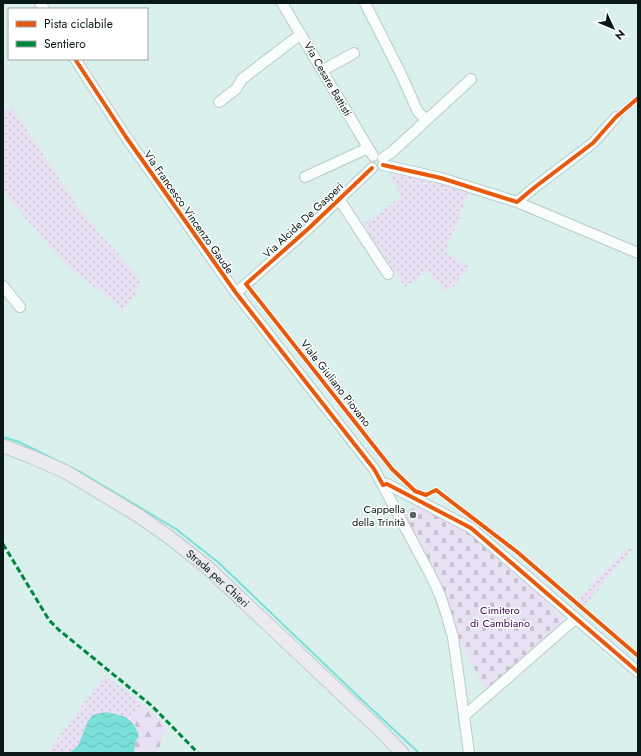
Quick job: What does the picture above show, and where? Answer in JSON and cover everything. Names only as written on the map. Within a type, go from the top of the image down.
[{"type":"main road","name":"Strada per Chieri","points":[[3,446],[66,472],[139,516],[169,537],[213,572],[381,731],[402,753]]},
{"type":"street","name":"Via Cesare Battisti","points":[[282,3],[377,156]]},
{"type":"street","points":[[365,3],[400,72],[418,112],[426,119]]},
{"type":"street","points":[[218,102],[236,89],[242,79],[301,34]]},
{"type":"street","points":[[323,70],[354,53]]},
{"type":"street","name":"Via Francesco Vincenzo Gaude","points":[[76,60],[130,143],[236,293],[374,469],[440,595],[453,637],[469,753]]},
{"type":"street","points":[[305,177],[392,152],[426,119],[472,80]]},
{"type":"street","points":[[517,202],[535,186],[593,143],[616,117]]},
{"type":"street","points":[[377,156],[517,202],[638,253]]},
{"type":"street","name":"Via Alcide De Gasperi","points":[[236,293],[308,229],[372,168],[369,162],[377,156]]},
{"type":"street","name":"Via Alcide De Gasperi","points":[[339,199],[388,274]]},
{"type":"street","points":[[3,286],[20,307]]},
{"type":"street","points":[[383,485],[387,484],[471,528],[638,672]]},
{"type":"street","points":[[464,716],[575,619]]},
{"type":"green space","points":[[11,106],[80,210],[140,279],[135,295],[122,310],[116,303],[67,266],[3,192],[3,113]]},
{"type":"green space","points":[[389,174],[421,177],[470,190],[445,252],[469,267],[455,285],[446,292],[428,271],[405,287],[363,224],[402,197]]},
{"type":"green space","name":"Cimitero di Cambiano","points":[[419,504],[464,528],[531,583],[564,621],[486,690],[458,638],[450,605],[404,514]]},
{"type":"green space","points":[[633,548],[584,606],[578,601],[594,581],[627,549]]},
{"type":"green space","points":[[105,675],[141,703],[129,720],[121,715],[112,713],[93,716],[78,746],[69,753],[47,753]]},
{"type":"green space","points":[[141,703],[167,727],[157,753],[134,753],[135,744],[139,735],[135,725],[129,720]]},
{"type":"water","points":[[106,712],[123,716],[134,724],[139,735],[135,744],[134,753],[69,753],[78,746],[88,721],[93,715]]},
{"type":"waterway","points":[[3,437],[19,442],[82,473],[176,529],[219,563],[419,753]]},
{"type":"marked path","points":[[3,544],[49,620],[59,630],[152,706],[198,753]]},
{"type":"cycle path","points":[[76,60],[126,137],[236,293],[374,469],[383,485],[387,484],[471,528],[638,672]]},
{"type":"cycle path","points":[[383,165],[441,178],[517,202],[593,143],[616,117],[638,98]]},
{"type":"cycle path","name":"Viale Giuliano Piovano","points":[[372,168],[308,229],[246,284],[392,469],[415,491],[426,495],[436,490],[516,551],[638,656]]},
{"type":"place","name":"Cappella della Trinità","points":[[413,515]]}]
